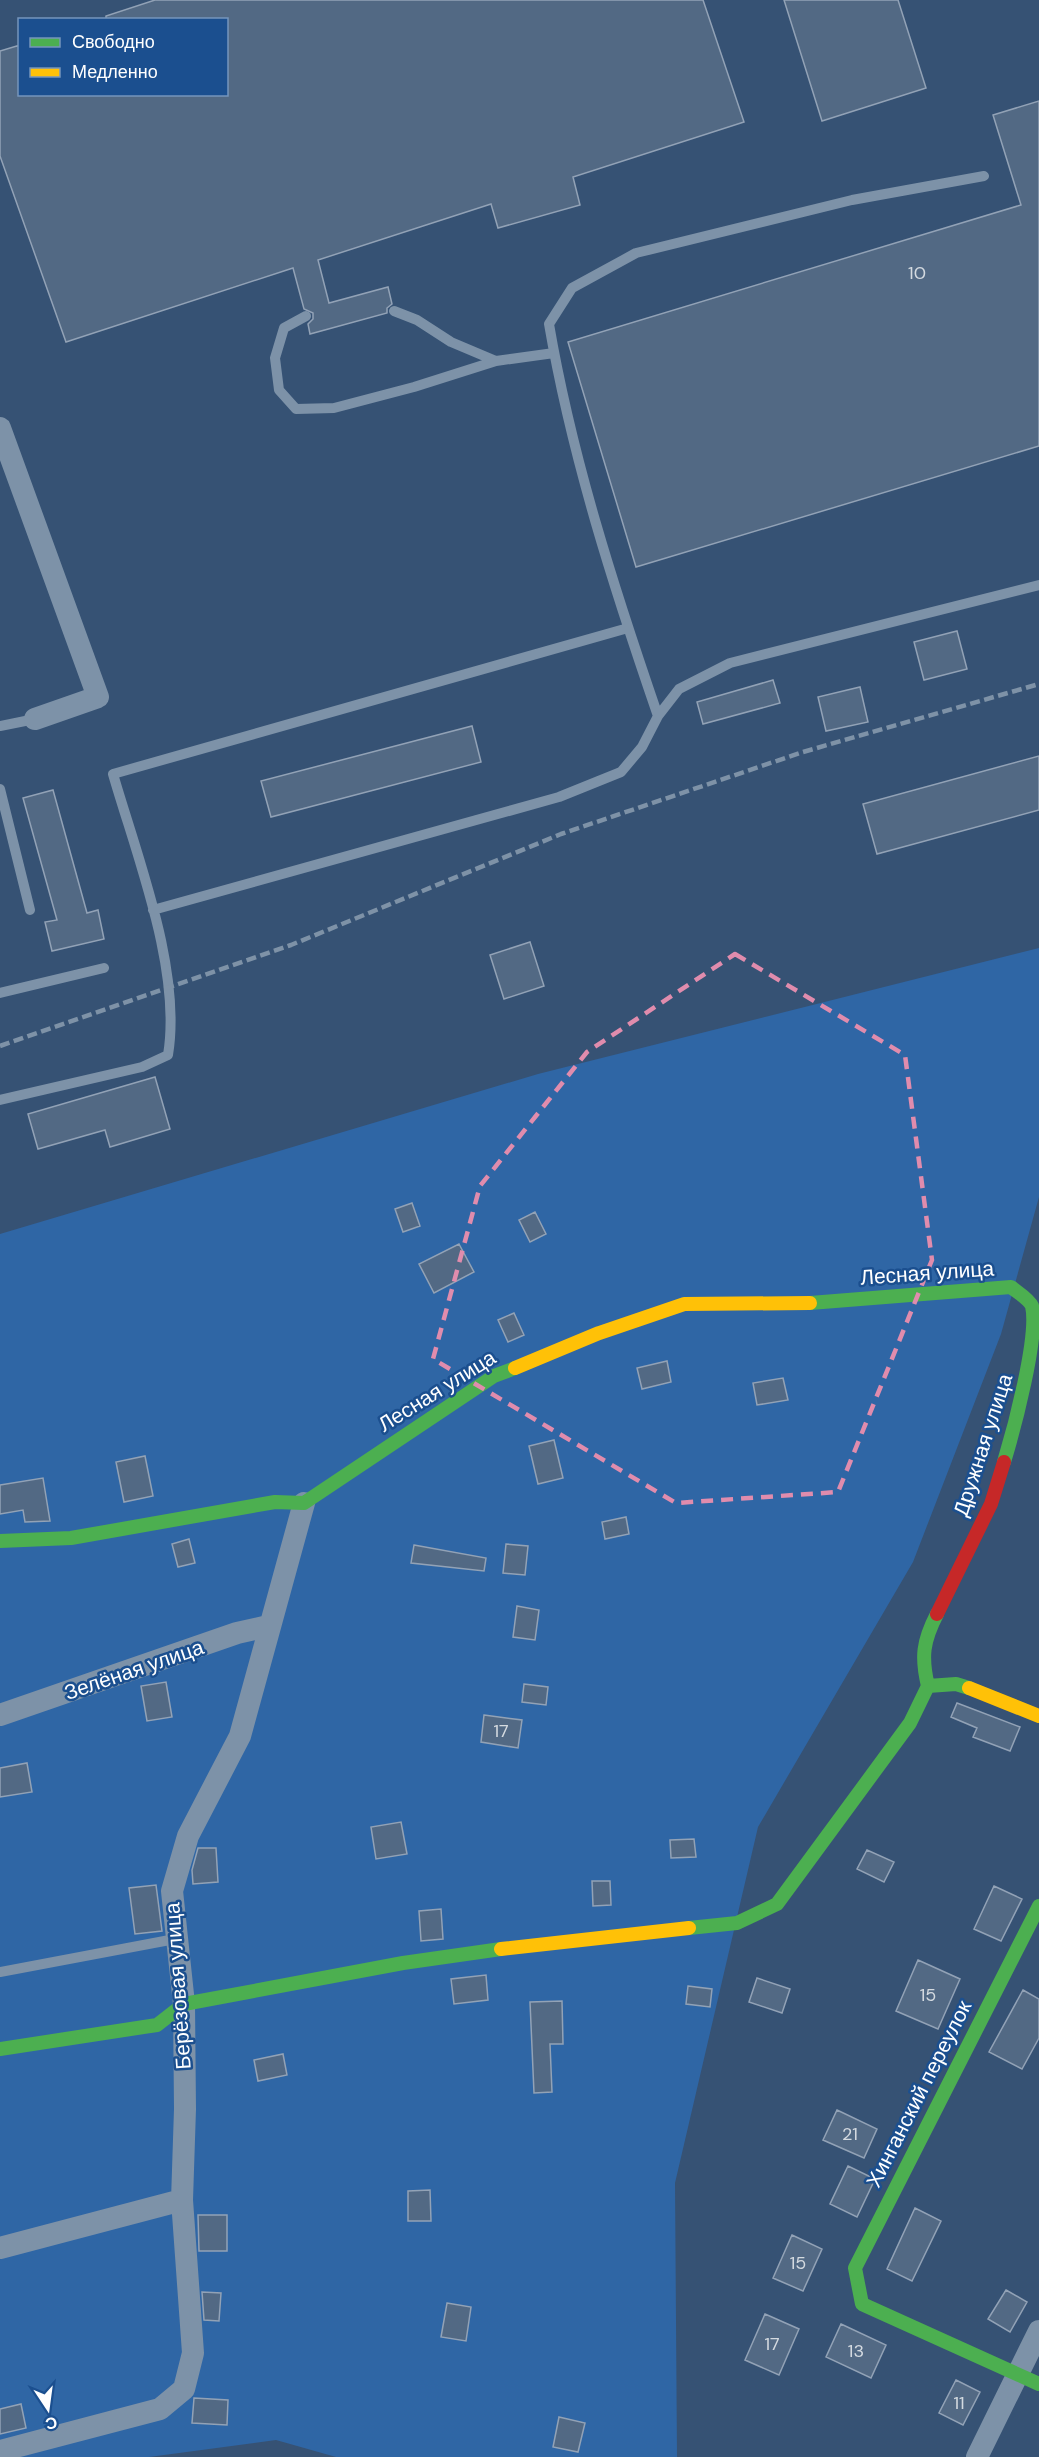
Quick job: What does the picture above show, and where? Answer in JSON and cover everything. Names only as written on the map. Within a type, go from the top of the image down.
[{"type":"street","points":[[0,428],[98,697],[35,719]]},
{"type":"street","name":"Лесная улица","points":[[304,1503],[494,1376],[599,1334],[684,1304],[804,1303],[1011,1287]]},
{"type":"street","name":"Дружная улица","points":[[928,1686],[922,1662],[930,1628],[991,1504],[1026,1392],[1037,1330],[1032,1305],[1011,1287]]},
{"type":"street","points":[[0,1540],[70,1538],[275,1502],[304,1503]]},
{"type":"street","name":"Берёзовая улица","points":[[0,2451],[160,2409],[184,2389],[193,2353],[182,2200],[185,2109],[184,2004],[175,1939],[172,1891],[185,1847],[240,1736],[260,1669],[268,1626],[304,1503]]},
{"type":"street","name":"Зелёная улица","points":[[0,1715],[237,1633],[268,1626]]},
{"type":"street","points":[[0,2049],[157,2025],[184,2004],[403,1963],[577,1939],[737,1923],[777,1904],[910,1723],[928,1686],[956,1684],[986,1693],[1039,1716]]},
{"type":"street","name":"Хинганский переулок","points":[[1017,2373],[862,2304],[855,2268],[1039,1906]]},
{"type":"street","points":[[0,2248],[182,2200]]},
{"type":"street","points":[[977,2457],[1039,2331]]},
{"type":"street","points":[[1017,2373],[1039,2384]]},
{"type":"lane","points":[[658,716],[595,523],[549,324],[572,288],[636,254],[852,200],[984,176]]},
{"type":"lane","points":[[394,311],[417,320],[451,342],[496,361]]},
{"type":"lane","points":[[306,316],[284,328],[275,358],[279,390],[296,409],[334,408],[414,387],[496,361],[554,353]]},
{"type":"lane","points":[[153,910],[559,797],[621,772],[642,747],[658,716],[679,689],[730,663],[1039,585]]},
{"type":"lane","points":[[0,1100],[142,1067],[168,1055],[172,1029],[169,988],[153,910],[113,774],[628,628]]},
{"type":"lane","points":[[0,726],[35,719]]},
{"type":"lane","points":[[0,789],[30,910]]},
{"type":"lane","points":[[0,993],[104,968]]},
{"type":"lane","points":[[0,1972],[175,1939]]},
{"type":"highlighted area","points":[[735,954],[905,1055],[932,1260],[838,1492],[676,1503],[433,1359],[480,1186],[587,1052]]},
{"type":"shaded area","points":[[1039,948],[1039,1197],[1001,1334],[913,1562],[758,1827],[675,2183],[677,2457],[336,2457],[276,2440],[149,2457],[0,2457],[0,1234],[538,1074]]},
{"type":"building","points":[[155,0],[703,0],[744,122],[573,177],[580,205],[498,228],[491,204],[318,260],[329,303],[388,287],[392,304],[387,308],[387,313],[310,334],[308,324],[313,319],[313,313],[304,309],[293,268],[66,342],[0,156],[0,51],[18,46],[18,96],[228,96],[228,18],[106,18],[106,16]]},
{"type":"building","points":[[784,0],[898,0],[926,88],[822,121]]},
{"type":"building","points":[[1039,101],[1039,446],[636,567],[568,342],[1021,205],[993,115]]},
{"type":"building","points":[[957,631],[967,669],[924,680],[914,642]]},
{"type":"building","points":[[773,680],[780,703],[703,724],[697,702]]},
{"type":"building","points":[[860,687],[868,722],[826,731],[818,697]]},
{"type":"building","points":[[472,726],[481,762],[271,817],[261,781]]},
{"type":"building","points":[[1039,756],[1039,810],[877,854],[863,804]]},
{"type":"building","points":[[53,790],[87,913],[98,910],[104,939],[52,951],[45,922],[57,920],[23,798]]},
{"type":"building","points":[[530,942],[544,986],[504,999],[490,955]]},
{"type":"building","points":[[155,1077],[170,1129],[110,1147],[105,1130],[38,1149],[28,1114]]},
{"type":"building","points":[[412,1203],[420,1226],[403,1232],[395,1209]]},
{"type":"building","points":[[535,1212],[546,1234],[530,1242],[519,1220]]},
{"type":"building","points":[[459,1244],[474,1272],[434,1293],[419,1264]]},
{"type":"building","points":[[514,1313],[524,1335],[508,1342],[498,1320]]},
{"type":"building","points":[[667,1361],[671,1382],[642,1389],[637,1368]]},
{"type":"building","points":[[783,1378],[788,1400],[757,1405],[753,1383]]},
{"type":"building","points":[[554,1440],[563,1478],[538,1484],[529,1446]]},
{"type":"building","points":[[145,1456],[153,1496],[124,1502],[116,1462]]},
{"type":"building","points":[[43,1478],[50,1521],[25,1522],[23,1510],[0,1514],[0,1485]]},
{"type":"building","points":[[626,1517],[629,1534],[605,1539],[602,1522]]},
{"type":"building","points":[[189,1539],[195,1563],[178,1567],[172,1544]]},
{"type":"building","points":[[506,1544],[528,1546],[525,1575],[503,1573]]},
{"type":"building","points":[[414,1545],[486,1558],[484,1571],[411,1563]]},
{"type":"building","points":[[517,1606],[539,1610],[535,1640],[513,1637]]},
{"type":"building","points":[[166,1682],[172,1717],[147,1721],[141,1686]]},
{"type":"building","points":[[524,1684],[548,1687],[546,1705],[522,1702]]},
{"type":"building","points":[[957,1703],[1020,1727],[1010,1751],[973,1737],[977,1728],[951,1717]]},
{"type":"building","points":[[484,1715],[522,1720],[518,1748],[481,1742]]},
{"type":"building","points":[[27,1763],[32,1792],[0,1797],[0,1768]]},
{"type":"building","points":[[401,1822],[407,1854],[376,1859],[371,1827]]},
{"type":"building","points":[[694,1839],[696,1857],[671,1858],[670,1840]]},
{"type":"building","points":[[198,1848],[216,1848],[218,1882],[193,1884],[192,1870]]},
{"type":"building","points":[[867,1850],[894,1862],[884,1882],[857,1869]]},
{"type":"building","points":[[592,1881],[610,1881],[611,1905],[593,1906]]},
{"type":"building","points":[[156,1885],[162,1931],[135,1934],[129,1888]]},
{"type":"building","points":[[994,1886],[1022,1899],[1001,1941],[974,1929]]},
{"type":"building","points":[[441,1909],[443,1939],[421,1941],[419,1911]]},
{"type":"building","points":[[918,1960],[960,1979],[938,2029],[896,2011]]},
{"type":"building","points":[[486,1975],[488,2000],[454,2004],[451,1979]]},
{"type":"building","points":[[757,1978],[790,1989],[782,2013],[749,2002]]},
{"type":"building","points":[[688,1986],[712,1989],[710,2007],[686,2004]]},
{"type":"building","points":[[1023,1990],[1039,1999],[1039,2038],[1022,2069],[989,2052]]},
{"type":"building","points":[[562,2001],[563,2044],[550,2044],[552,2092],[534,2093],[530,2002]]},
{"type":"building","points":[[283,2054],[287,2075],[258,2081],[254,2060]]},
{"type":"building","points":[[837,2110],[877,2129],[864,2158],[823,2140]]},
{"type":"building","points":[[848,2166],[875,2179],[857,2217],[830,2204]]},
{"type":"building","points":[[430,2190],[431,2221],[408,2221],[408,2191]]},
{"type":"building","points":[[915,2208],[941,2221],[912,2281],[887,2269]]},
{"type":"building","points":[[198,2215],[227,2215],[227,2251],[199,2251]]},
{"type":"building","points":[[792,2235],[822,2249],[803,2291],[773,2278]]},
{"type":"building","points":[[1006,2290],[1027,2302],[1010,2332],[988,2319]]},
{"type":"building","points":[[202,2292],[221,2293],[219,2321],[204,2320]]},
{"type":"building","points":[[447,2303],[471,2307],[466,2341],[441,2337]]},
{"type":"building","points":[[765,2314],[799,2329],[779,2375],[745,2360]]},
{"type":"building","points":[[841,2324],[886,2345],[871,2378],[826,2357]]},
{"type":"building","points":[[956,2380],[980,2392],[963,2425],[939,2413]]},
{"type":"building","points":[[194,2398],[228,2400],[227,2425],[192,2423]]},
{"type":"building","points":[[21,2404],[26,2428],[0,2434],[0,2409]]},
{"type":"building","points":[[559,2417],[585,2423],[578,2452],[553,2447]]},
{"type":"railway","points":[[0,1046],[291,945],[561,834],[803,752],[1039,684]]},
{"type":"traffic: fast","points":[[810,1303],[1011,1287],[1023,1296],[1032,1306],[1032,1338],[1014,1428],[1004,1462]]},
{"type":"traffic: fast","points":[[0,1541],[71,1538],[275,1502],[304,1503],[494,1376],[515,1368]]},
{"type":"traffic: fast","points":[[928,1686],[924,1666],[925,1649],[937,1614]]},
{"type":"traffic: fast","points":[[689,1928],[737,1923],[777,1904],[910,1723],[928,1686],[956,1684],[969,1688]]},
{"type":"traffic: fast","points":[[1039,1906],[855,2268],[862,2304],[1039,2384]]},
{"type":"traffic: fast","points":[[0,2049],[157,2025],[184,2004],[403,1963],[501,1949]]},
{"type":"traffic: slow","points":[[515,1368],[599,1333],[684,1304],[810,1303]]},
{"type":"traffic: slow","points":[[969,1688],[1039,1716]]},
{"type":"traffic: slow","points":[[501,1949],[689,1928]]},
{"type":"traffic: jam","points":[[937,1614],[991,1504],[1004,1462]]}]
